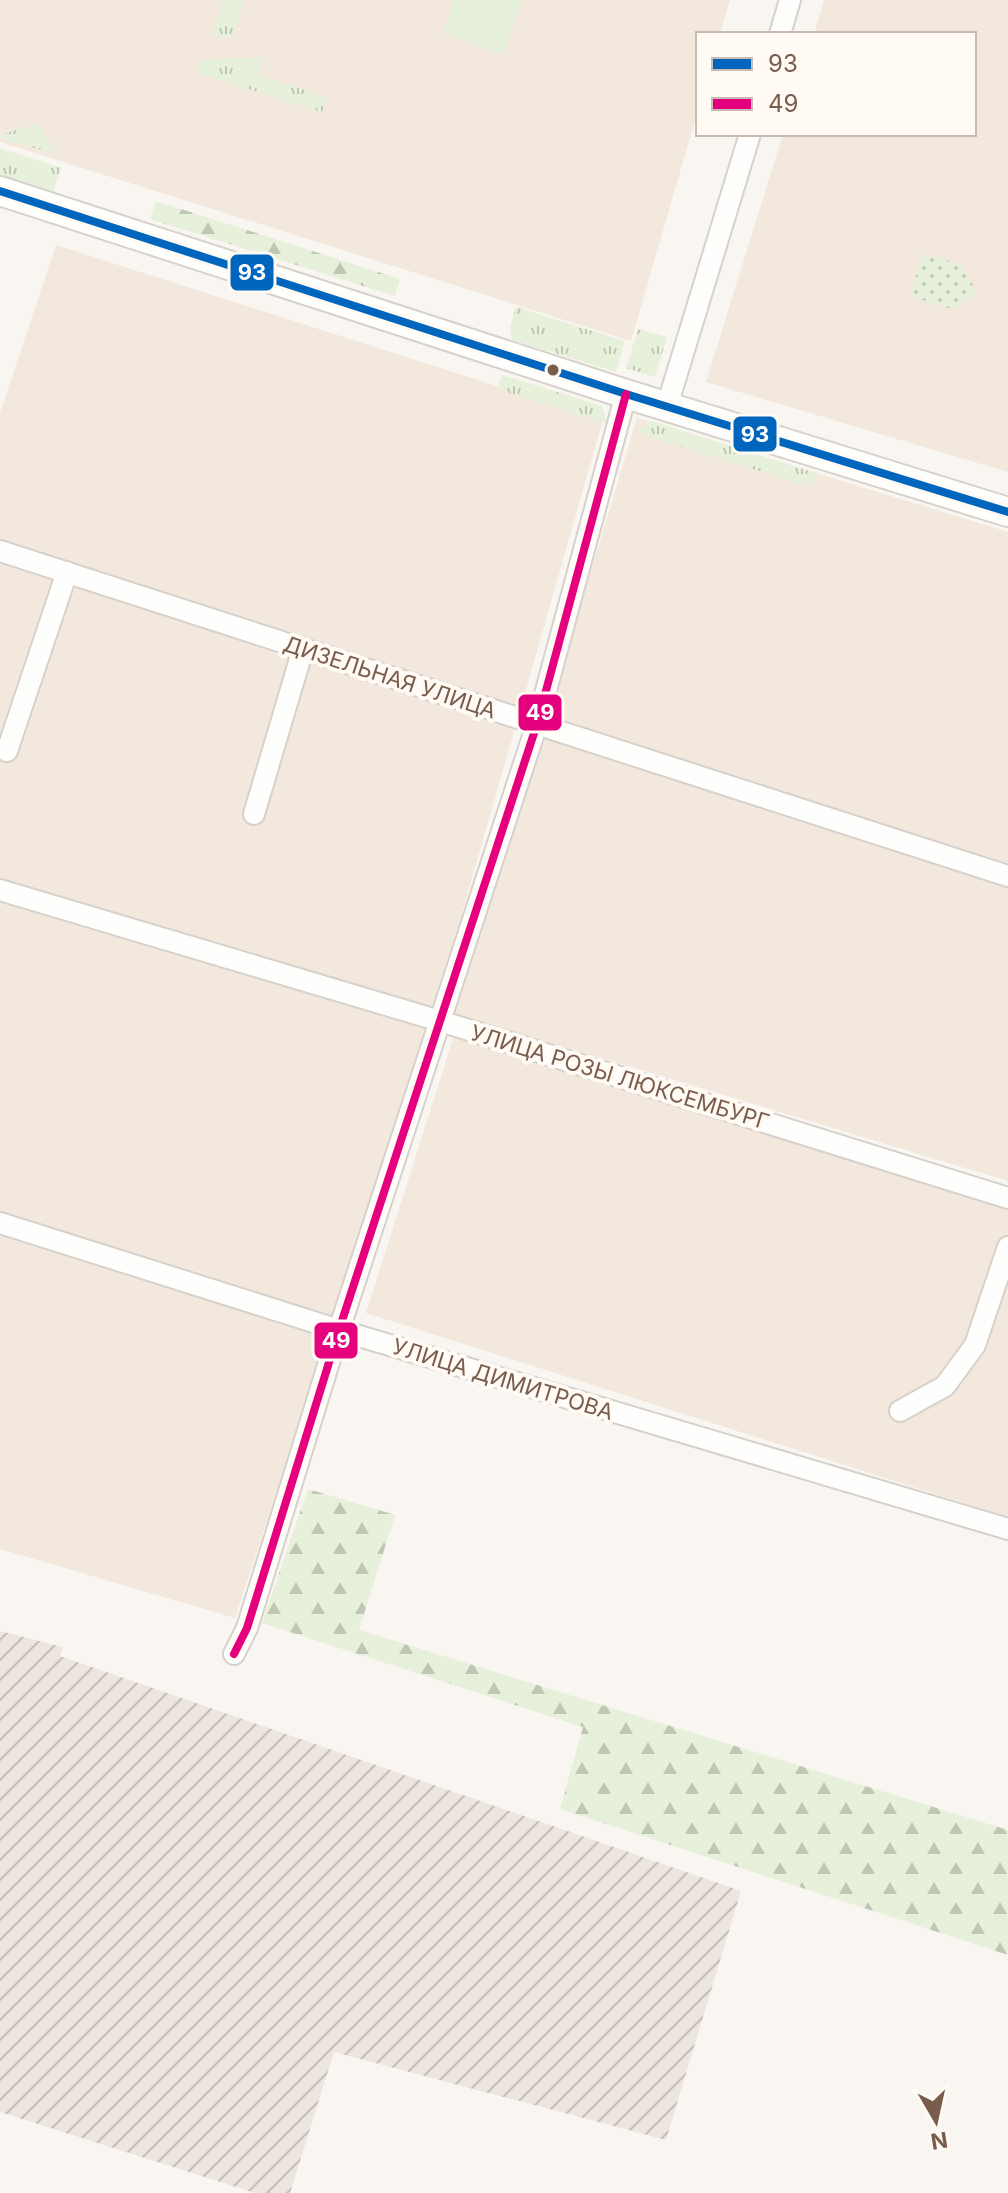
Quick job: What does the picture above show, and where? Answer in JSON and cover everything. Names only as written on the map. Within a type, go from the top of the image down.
[{"type":"main road","points":[[0,191],[626,394],[1008,512]]},
{"type":"street","points":[[781,32],[790,0]]},
{"type":"street","points":[[667,406],[749,136]]},
{"type":"street","points":[[234,1654],[247,1628],[339,1330],[537,724],[626,394]]},
{"type":"street","name":"ДИЗЕЛЬНАЯ УЛИЦА","points":[[0,551],[1008,876]]},
{"type":"street","points":[[7,751],[67,572]]},
{"type":"street","points":[[254,814],[303,649]]},
{"type":"street","name":"УЛИЦА РОЗЫ ЛЮКСЕМБУРГ","points":[[0,890],[440,1021],[1008,1198]]},
{"type":"street","name":"УЛИЦА ДИМИТРОВА","points":[[0,1223],[339,1330],[1008,1529]]},
{"type":"street","points":[[900,1411],[945,1386],[975,1345],[1008,1247]]},
{"type":"shaded area","points":[[0,0],[730,0],[721,32],[696,32],[696,117],[631,341],[0,142]]},
{"type":"shaded area","points":[[824,0],[1008,0],[1008,472],[706,382],[782,136],[976,136],[976,32],[815,32]]},
{"type":"shaded area","points":[[56,245],[603,420],[434,1011],[235,1618],[0,1549],[0,413]]},
{"type":"shaded area","points":[[637,418],[1008,532],[1008,864],[547,718]]},
{"type":"shaded area","points":[[544,738],[1008,885],[1008,1181],[450,1012]]},
{"type":"shaded area","points":[[455,1033],[1008,1206],[1008,1517],[366,1313]]},
{"type":"shaded area","points":[[0,1631],[63,1647],[60,1656],[741,1891],[666,2140],[334,2052],[290,2193],[255,2193],[0,2112]]},
{"type":"green space","points":[[223,0],[245,0],[232,37],[211,36]]},
{"type":"green space","points":[[454,0],[522,0],[503,54],[443,33]]},
{"type":"green space","points":[[264,57],[258,75],[327,97],[322,112],[197,73],[201,60]]},
{"type":"green space","points":[[39,123],[56,154],[0,138],[0,135]]},
{"type":"green space","points":[[0,148],[61,168],[50,201],[0,185]]},
{"type":"green space","points":[[156,201],[400,279],[395,296],[150,219]]},
{"type":"green space","points":[[923,253],[962,265],[976,291],[955,310],[910,296]]},
{"type":"green space","points":[[516,307],[625,341],[616,372],[512,340],[510,327]]},
{"type":"green space","points":[[638,329],[667,337],[655,377],[626,368]]},
{"type":"green space","points":[[502,375],[602,406],[607,423],[497,389]]},
{"type":"green space","points":[[652,421],[818,474],[815,484],[803,481],[801,484],[635,432]]},
{"type":"green space","points":[[308,1489],[395,1515],[359,1630],[1008,1830],[1008,1955],[560,1809],[583,1727],[262,1623]]},
{"type":"transit line","name":"93","points":[[0,191],[626,394],[1008,512]]},
{"type":"transit line","name":"49","points":[[234,1654],[247,1628],[339,1330],[537,724],[626,394]]}]
